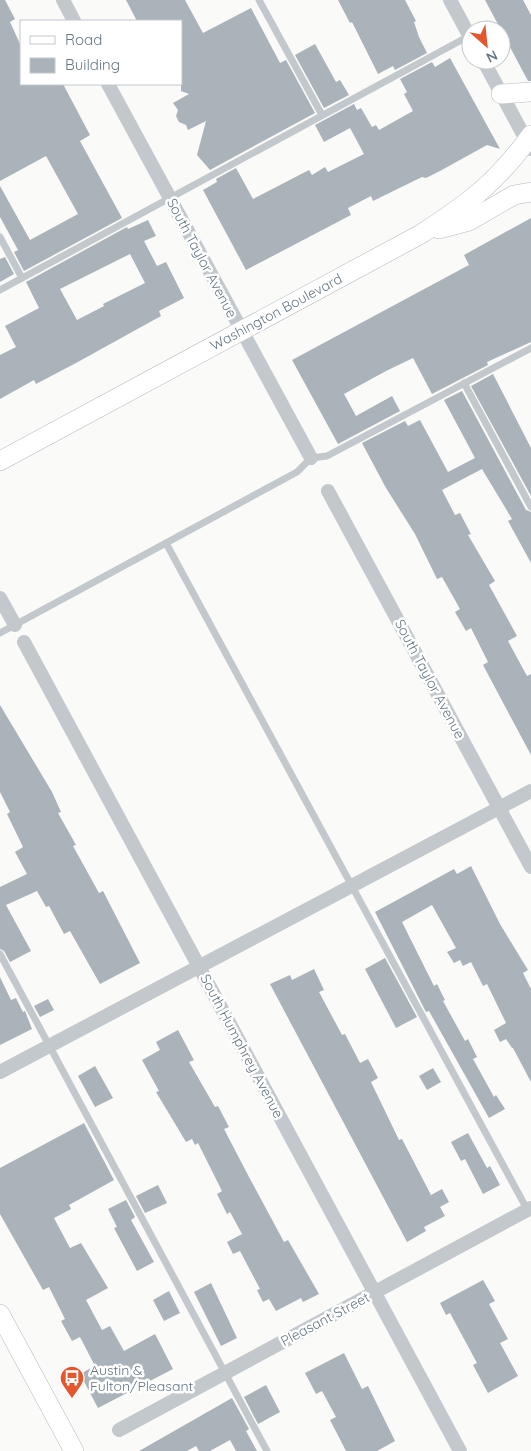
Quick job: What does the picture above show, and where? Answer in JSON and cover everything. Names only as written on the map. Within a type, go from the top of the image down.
[{"type":"street","points":[[63,0],[73,20]]},
{"type":"street","points":[[450,0],[461,20]]},
{"type":"street","points":[[488,70],[530,142]]},
{"type":"street","name":"South Taylor Avenue","points":[[109,85],[311,458]]},
{"type":"street","points":[[501,94],[531,92]]},
{"type":"street","name":"Washington Boulevard","points":[[0,461],[421,234],[483,190],[530,142]]},
{"type":"street","points":[[421,234],[469,221],[514,195],[531,192]]},
{"type":"street","name":"South Taylor Avenue","points":[[328,491],[531,867]]},
{"type":"street","points":[[0,598],[15,625]]},
{"type":"street","name":"South Humphrey Avenue","points":[[24,642],[460,1451]]},
{"type":"street","points":[[0,1072],[531,791]]},
{"type":"street","name":"Pleasant Street","points":[[119,1430],[530,1211]]},
{"type":"street","points":[[0,1314],[74,1451]]},
{"type":"lane","points":[[259,0],[322,115]]},
{"type":"lane","points":[[0,290],[461,42]]},
{"type":"lane","points":[[0,237],[22,278]]},
{"type":"lane","points":[[0,633],[297,472],[311,458],[327,456],[531,348]]},
{"type":"lane","points":[[464,383],[531,506]]},
{"type":"lane","points":[[166,543],[530,1211]]},
{"type":"lane","points":[[0,954],[267,1451]]},
{"type":"building","points":[[0,0],[5,0],[15,19],[10,22],[20,44],[20,85],[64,85],[90,135],[80,141],[122,218],[24,271],[14,252],[18,250],[0,217],[0,186],[30,240],[78,214],[46,156],[0,181]]},
{"type":"building","points":[[126,0],[185,0],[203,33],[251,8],[280,63],[286,60],[315,113],[210,170],[197,155],[206,121],[188,130],[186,125],[179,122],[176,116],[178,110],[173,103],[189,94],[181,91],[182,20],[136,20]]},
{"type":"building","points":[[338,0],[405,0],[416,21],[414,22],[419,37],[427,53],[395,70],[393,66],[378,74],[352,22],[350,23]]},
{"type":"building","points":[[485,0],[523,0],[531,15],[531,81],[528,81],[511,49],[511,20],[496,20]]},
{"type":"building","points":[[315,44],[336,82],[340,80],[349,95],[324,108],[295,55]]},
{"type":"building","points":[[450,58],[500,149],[487,145],[426,178],[422,177],[373,201],[371,196],[348,208],[351,215],[246,270],[203,190],[217,182],[216,179],[236,168],[253,199],[309,170],[312,175],[325,167],[328,172],[364,154],[350,128],[324,142],[315,125],[354,104],[357,110],[361,108],[372,127],[376,125],[379,130],[413,111],[404,94],[407,92],[400,79],[432,62],[435,67]]},
{"type":"building","points":[[531,218],[531,342],[487,362],[488,365],[432,394],[413,358],[386,371],[344,394],[356,416],[392,396],[400,411],[338,444],[292,360],[469,265],[464,255]]},
{"type":"building","points":[[148,220],[156,236],[144,241],[157,266],[166,262],[184,298],[159,311],[161,316],[76,363],[36,384],[34,380],[0,399],[0,355],[16,347],[5,326],[39,308],[26,282],[127,227],[128,229]],"holes":[[[130,254],[145,283],[103,304],[104,306],[77,320],[60,289]]]},
{"type":"building","points":[[5,257],[14,274],[0,282],[0,259]]},
{"type":"building","points":[[493,374],[531,448],[531,496],[471,386]]},
{"type":"building","points":[[462,391],[526,510],[531,512],[531,563],[508,521],[512,519],[482,469],[442,490],[455,515],[460,513],[471,534],[468,535],[495,581],[489,585],[517,636],[508,641],[527,676],[531,674],[531,755],[483,665],[488,662],[471,628],[466,631],[455,612],[460,609],[442,577],[437,579],[415,534],[386,488],[362,443],[405,421],[408,426],[420,420],[448,472],[475,458],[444,400]]},
{"type":"building","points":[[0,705],[52,792],[61,812],[58,813],[76,845],[73,846],[99,893],[103,891],[140,963],[100,984],[70,931],[64,934],[49,906],[46,907],[37,891],[6,905],[31,951],[10,962],[4,951],[0,949],[0,887],[27,874],[15,852],[23,847],[7,814],[10,812],[0,792]]},
{"type":"building","points":[[471,866],[500,924],[528,970],[523,973],[531,989],[531,1082],[513,1048],[506,1039],[500,1042],[494,1030],[506,1023],[487,984],[483,986],[471,962],[463,966],[460,960],[454,963],[447,952],[456,948],[432,905],[402,922],[434,986],[437,984],[445,1000],[443,1001],[465,1041],[468,1039],[477,1057],[473,1059],[494,1097],[496,1095],[505,1109],[489,1118],[429,1011],[426,1012],[375,912],[454,869],[457,874]]},
{"type":"building","points":[[385,958],[417,1017],[396,1028],[365,969]]},
{"type":"building","points":[[314,969],[324,990],[319,992],[342,1035],[345,1034],[360,1063],[368,1059],[378,1078],[371,1082],[399,1140],[402,1139],[431,1195],[442,1189],[449,1202],[440,1207],[445,1216],[424,1227],[426,1231],[407,1242],[270,984],[290,975],[292,980]]},
{"type":"building","points":[[0,977],[11,1000],[16,998],[23,1012],[25,1011],[32,1029],[0,1045]]},
{"type":"building","points":[[48,999],[54,1010],[40,1017],[34,1006]]},
{"type":"building","points":[[178,1030],[194,1060],[189,1062],[215,1107],[218,1106],[229,1127],[224,1129],[249,1177],[284,1242],[288,1240],[319,1294],[303,1302],[301,1298],[276,1311],[269,1299],[263,1302],[257,1290],[260,1289],[240,1251],[233,1254],[227,1242],[242,1234],[230,1212],[227,1214],[217,1194],[222,1191],[198,1143],[195,1145],[192,1139],[186,1142],[156,1092],[159,1091],[142,1060],[160,1050],[156,1042]]},
{"type":"building","points":[[95,1066],[113,1098],[95,1107],[78,1076]]},
{"type":"building","points":[[433,1068],[441,1082],[427,1090],[419,1076]]},
{"type":"building","points":[[84,1123],[114,1180],[69,1205],[71,1209],[54,1218],[70,1248],[81,1243],[108,1288],[86,1300],[102,1330],[110,1326],[124,1351],[155,1334],[173,1369],[98,1408],[80,1374],[95,1366],[80,1337],[72,1341],[61,1321],[65,1319],[49,1287],[43,1290],[0,1214],[0,1168]]},
{"type":"building","points":[[468,1133],[487,1168],[490,1166],[500,1185],[483,1194],[465,1159],[461,1161],[451,1142]]},
{"type":"building","points":[[158,1185],[167,1203],[145,1213],[136,1196]]},
{"type":"building","points":[[126,1200],[135,1217],[131,1220],[154,1262],[137,1271],[114,1228],[117,1227],[108,1209]]},
{"type":"building","points":[[483,1280],[495,1301],[489,1304],[508,1339],[500,1343],[518,1376],[488,1393],[473,1365],[477,1363],[450,1313],[446,1315],[440,1303]]},
{"type":"building","points":[[211,1283],[237,1338],[221,1346],[194,1292]]},
{"type":"building","points":[[169,1291],[180,1313],[164,1321],[153,1300]]},
{"type":"building","points":[[344,1353],[362,1389],[368,1386],[395,1441],[377,1451],[346,1451],[330,1420],[336,1417],[322,1391],[316,1394],[305,1373]]},
{"type":"building","points":[[266,1385],[280,1412],[258,1424],[244,1397]]},
{"type":"building","points":[[232,1398],[249,1429],[246,1431],[257,1451],[236,1451],[230,1440],[210,1451],[199,1451],[196,1446],[187,1451],[139,1451]]},
{"type":"place","name":"Austin & Fulton/Pleasant","points":[[72,1399]]}]
